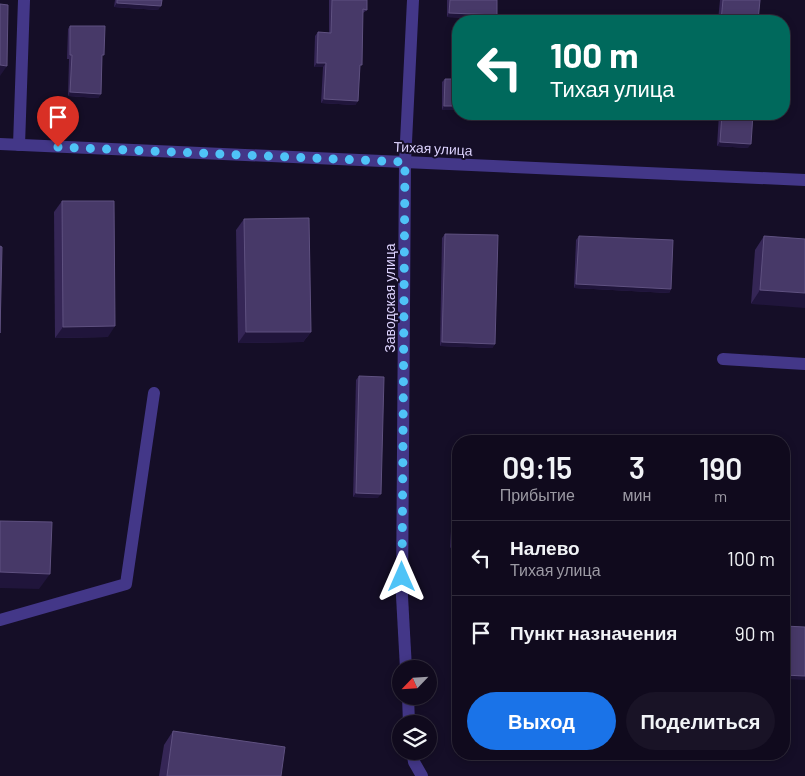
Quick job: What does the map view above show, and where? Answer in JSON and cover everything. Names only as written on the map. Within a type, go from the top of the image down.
[{"type":"street","points":[[19,145],[24,0]]},
{"type":"street","name":"Заводская улица","points":[[406,660],[402,596],[405,162],[413,0]]},
{"type":"street","name":"Тихая улица","points":[[0,144],[805,180]]},
{"type":"street","points":[[724,359],[805,364]]},
{"type":"street","points":[[0,620],[126,584],[154,393]]},
{"type":"street","points":[[414,760],[422,776]]},
{"type":"building","points":[[117,0],[162,0],[161,6],[117,3]]},
{"type":"building","points":[[332,0],[367,0],[367,10],[363,9],[362,65],[360,65],[358,101],[324,99],[326,63],[317,63],[318,32],[331,33]]},
{"type":"building","points":[[450,0],[497,0],[497,15],[449,13]]},
{"type":"building","points":[[723,0],[760,0],[759,15],[722,15]]},
{"type":"building","points":[[0,4],[8,5],[7,66],[0,65]]},
{"type":"building","points":[[70,26],[105,26],[101,94],[70,92],[72,55],[70,55]]},
{"type":"building","points":[[445,79],[452,79],[452,106],[444,106]]},
{"type":"building","points":[[722,120],[753,120],[751,144],[720,142]]},
{"type":"building","points":[[62,201],[114,201],[115,326],[63,327]]},
{"type":"building","points":[[309,218],[311,332],[246,332],[244,219]]},
{"type":"building","points":[[445,234],[498,235],[495,344],[442,342]]},
{"type":"building","points":[[579,236],[673,240],[671,289],[576,284]]},
{"type":"building","points":[[764,236],[805,239],[805,293],[760,290]]},
{"type":"building","points":[[0,246],[2,247],[0,333]]},
{"type":"building","points":[[359,376],[384,377],[381,494],[356,493]]},
{"type":"building","points":[[0,521],[52,522],[50,574],[0,572]]},
{"type":"building","points":[[790,626],[805,627],[805,676],[790,675]]},
{"type":"building","points":[[173,731],[285,747],[281,776],[167,776]]},
{"type":"route","points":[[58,147],[405,162],[402,577]]}]
